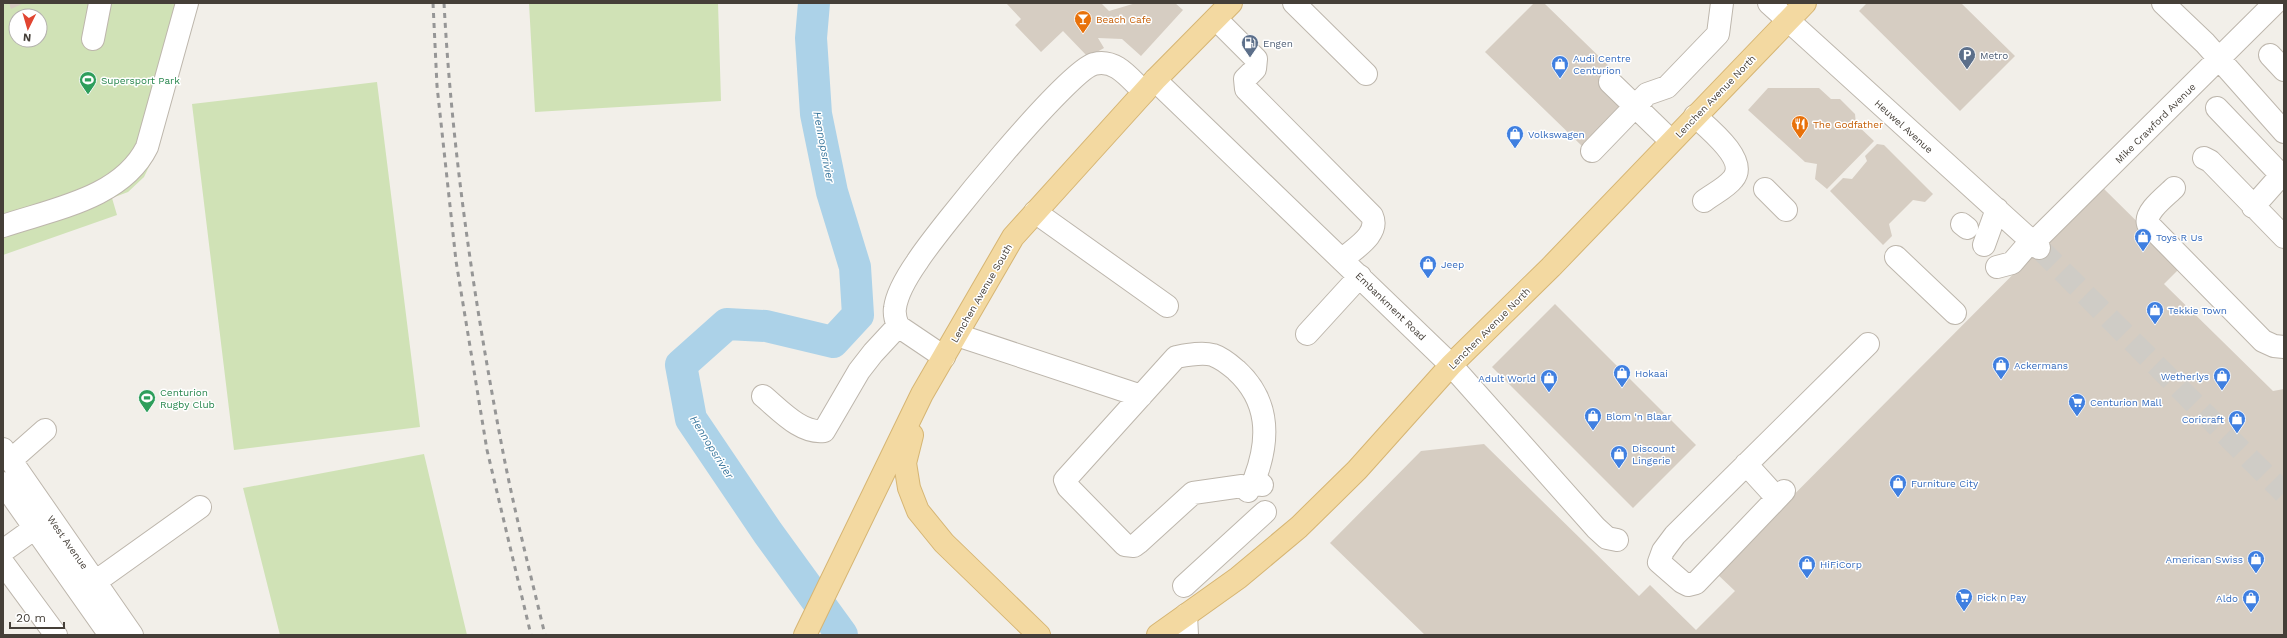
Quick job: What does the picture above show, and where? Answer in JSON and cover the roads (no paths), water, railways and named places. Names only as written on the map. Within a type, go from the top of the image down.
[{"type":"main road","name":"Lenchen Avenue South","points":[[805,635],[922,394],[1013,237],[1150,86],[1231,3]]},
{"type":"main road","name":"Lenchen Avenue North","points":[[1158,635],[1186,625],[1238,578],[1299,527],[1357,470],[1451,365],[1551,267],[1805,3]]},
{"type":"main road","points":[[922,394],[905,463],[909,488],[918,511],[939,538],[1039,635]]},
{"type":"main road","points":[[1149,635],[1186,625]]},
{"type":"street","points":[[92,39],[100,3]]},
{"type":"street","points":[[3,226],[90,196],[125,176],[136,166],[147,147],[187,3]]},
{"type":"street","points":[[1294,3],[1366,74]]},
{"type":"street","points":[[1592,151],[1647,94],[1667,87],[1718,34],[1722,3]]},
{"type":"street","name":"Heuwel Avenue","points":[[1769,3],[1787,21],[2034,244]]},
{"type":"street","points":[[2162,3],[2206,43],[2284,132]]},
{"type":"street","name":"Mike Crawford Avenue","points":[[1997,267],[2012,263],[2034,244],[2275,3]]},
{"type":"street","points":[[1216,19],[1256,59],[1255,69],[1245,79],[1246,89],[1372,216],[1374,223],[1372,232],[1343,259]]},
{"type":"street","points":[[2219,59],[2246,79],[2284,116]]},
{"type":"street","name":"Embankment Road","points":[[898,326],[894,309],[899,295],[916,262],[971,192],[1056,94],[1082,69],[1095,63],[1119,67],[1150,86],[1343,259],[1451,365],[1596,528],[1608,538],[1617,540]]},
{"type":"street","points":[[1610,82],[1671,141]]},
{"type":"street","points":[[2217,108],[2282,174],[2253,207]]},
{"type":"street","points":[[1695,116],[1734,155],[1738,169],[1733,179],[1704,201]]},
{"type":"street","points":[[2204,158],[2210,161],[2253,207],[2284,237]]},
{"type":"street","points":[[2174,188],[2153,209],[2148,216],[2148,224],[2263,341],[2274,346],[2284,347]]},
{"type":"street","points":[[1765,189],[1786,210]]},
{"type":"street","points":[[1984,245],[1997,209]]},
{"type":"street","points":[[1035,212],[1167,306]]},
{"type":"street","points":[[1896,256],[1955,313]]},
{"type":"street","points":[[1307,334],[1360,276]]},
{"type":"street","points":[[763,396],[805,430],[816,432],[824,431],[859,371],[872,353],[898,326],[944,357]]},
{"type":"street","points":[[957,334],[1140,396]]},
{"type":"street","points":[[1746,464],[1780,495],[1696,583],[1688,585],[1682,582],[1659,562],[1663,551],[1675,535],[1746,464],[1868,344]]},
{"type":"street","points":[[1195,354],[1212,355],[1227,362],[1243,377],[1258,397],[1265,441],[1261,461],[1255,478],[1255,488],[1242,486],[1193,493],[1134,546],[1125,545],[1068,487],[1065,480],[1140,396],[1176,357],[1195,354]]},
{"type":"street","points":[[7,454],[45,430]]},
{"type":"street","name":"West Avenue","points":[[7,454],[42,523],[110,635]]},
{"type":"street","name":"West Avenue","points":[[3,483],[96,582],[132,635]]},
{"type":"street","points":[[96,582],[200,508]]},
{"type":"street","points":[[1184,586],[1265,512]]},
{"type":"street","points":[[3,551],[42,523]]},
{"type":"street","points":[[3,563],[56,635]]},
{"type":"waterway","name":"Hennopsrivier","points":[[814,3],[811,38],[816,114],[832,192],[855,267],[858,315],[833,342],[766,326],[727,324],[681,365],[691,419],[768,533],[842,635]]},
{"type":"tunnel","points":[[2039,248],[2284,493]]},
{"type":"railway","points":[[433,3],[437,86],[456,261],[487,450],[531,635]]},
{"type":"railway","points":[[444,3],[452,115],[473,281],[507,471],[545,635]]},
{"type":"place","name":"Beach Cafe","points":[[1083,34]]},
{"type":"place","name":"Engen","points":[[1250,58]]},
{"type":"place","name":"Metro","points":[[1967,70]]},
{"type":"place","name":"Audi Centre Centurion","points":[[1560,79]]},
{"type":"place","name":"Supersport Park","points":[[88,95]]},
{"type":"place","name":"The Godfather","points":[[1800,139]]},
{"type":"place","name":"Volkswagen","points":[[1515,149]]},
{"type":"place","name":"Toys R Us","points":[[2143,252]]},
{"type":"place","name":"Jeep","points":[[1428,279]]},
{"type":"place","name":"Tekkie Town","points":[[2155,325]]},
{"type":"place","name":"Ackermans","points":[[2001,380]]},
{"type":"place","name":"Hokaai","points":[[1622,388]]},
{"type":"place","name":"Wetherlys","points":[[2222,391]]},
{"type":"place","name":"Adult World","points":[[1549,393]]},
{"type":"place","name":"Centurion Rugby Club","points":[[147,413]]},
{"type":"place","name":"Centurion Mall","points":[[2077,417]]},
{"type":"place","name":"Blom 'n Blaar","points":[[1593,431]]},
{"type":"place","name":"Coricraft","points":[[2237,434]]},
{"type":"place","name":"Discount Lingerie","points":[[1619,469]]},
{"type":"place","name":"Furniture City","points":[[1898,498]]},
{"type":"place","name":"American Swiss","points":[[2256,574]]},
{"type":"place","name":"HiFiCorp","points":[[1807,579]]},
{"type":"place","name":"Pick n Pay","points":[[1964,612]]},
{"type":"place","name":"Aldo","points":[[2251,613]]}]
